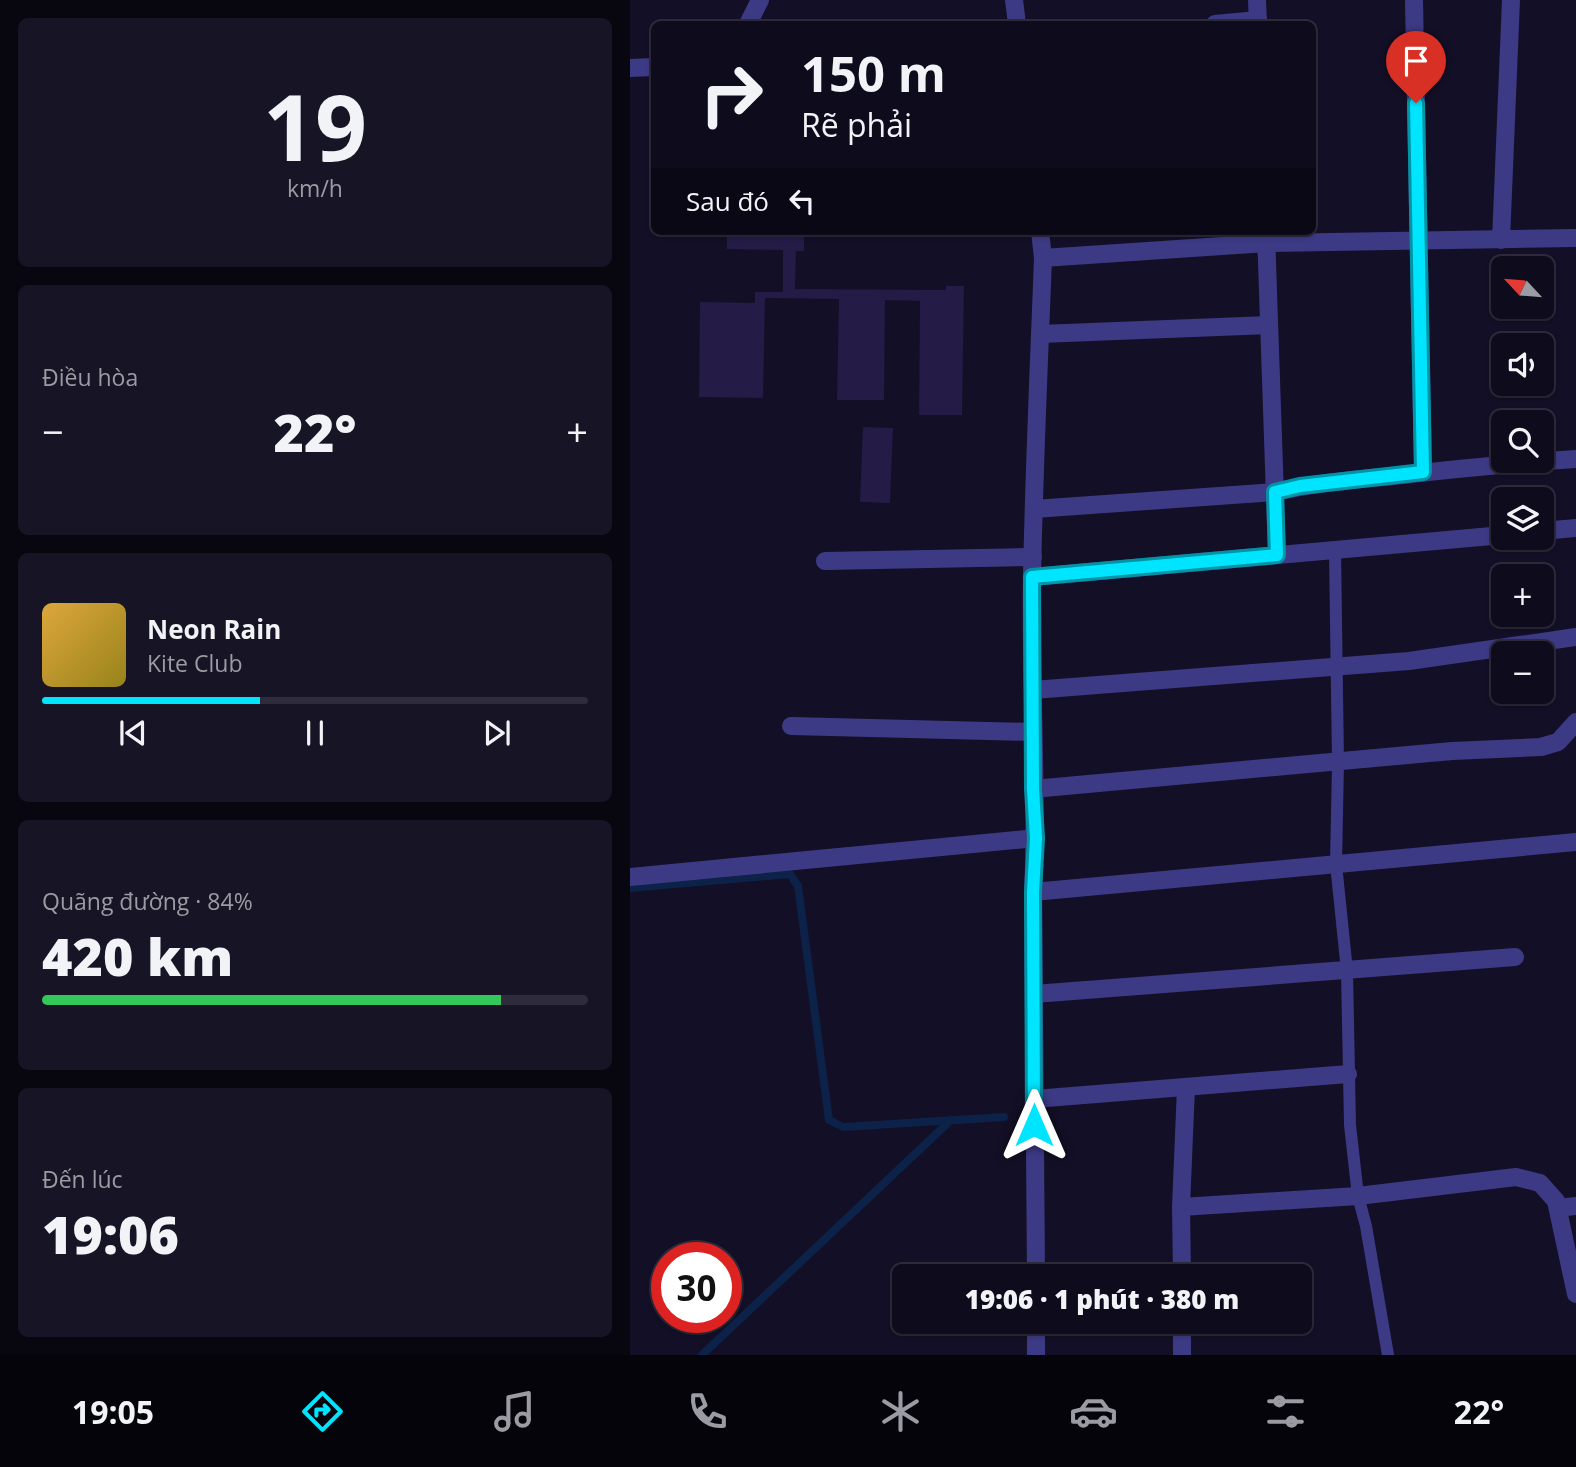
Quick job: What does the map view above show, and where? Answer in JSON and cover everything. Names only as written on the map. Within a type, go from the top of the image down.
[{"type":"street","points":[[750,21],[760,0]]},
{"type":"street","points":[[1014,0],[1017,21]]},
{"type":"street","points":[[1257,0],[1258,21]]},
{"type":"street","points":[[1414,0],[1423,472]]},
{"type":"street","points":[[1501,240],[1511,0]]},
{"type":"street","points":[[630,68],[651,67]]},
{"type":"street","points":[[1036,1264],[1033,892],[1036,838],[1033,789],[1032,577],[1043,258],[1040,235]]},
{"type":"street","points":[[1266,237],[1277,555]]},
{"type":"street","points":[[1043,258],[1266,237],[1419,241],[1576,238]]},
{"type":"street","points":[[1040,334],[1269,325]]},
{"type":"street","points":[[1034,509],[1275,492],[1300,486],[1423,472],[1576,459]]},
{"type":"street","points":[[1554,530],[1576,528]]},
{"type":"street","points":[[1032,577],[1491,536]]},
{"type":"street","points":[[825,561],[1033,557]]},
{"type":"street","points":[[1032,690],[1409,661],[1576,637]]},
{"type":"street","points":[[1033,789],[1452,751],[1541,747],[1558,742],[1576,722]]},
{"type":"street","points":[[790,726],[1033,732]]},
{"type":"street","points":[[630,877],[1036,838]]},
{"type":"street","points":[[1033,892],[1576,842]]},
{"type":"street","points":[[1034,993],[1515,957]]},
{"type":"street","points":[[1034,1099],[1348,1074]]},
{"type":"street","points":[[1182,1264],[1181,1207],[1186,1087]]},
{"type":"street","points":[[1181,1207],[1358,1196],[1516,1177],[1540,1183],[1556,1201],[1567,1207],[1576,1294]]},
{"type":"street","points":[[1036,1334],[1036,1355]]},
{"type":"street","points":[[1182,1334],[1182,1355]]},
{"type":"lane","points":[[1335,550],[1338,762],[1336,864],[1347,971],[1350,1125],[1358,1196],[1366,1226],[1388,1355]]},
{"type":"building","points":[[727,235],[804,235],[804,251],[796,251],[795,289],[946,290],[946,286],[964,286],[962,415],[919,415],[920,301],[885,300],[884,400],[837,400],[839,299],[765,298],[763,398],[699,397],[700,302],[755,303],[755,292],[783,292],[783,250],[727,249]]},
{"type":"building","points":[[863,427],[893,428],[890,503],[860,502]]},
{"type":"waterway","points":[[630,888],[790,874],[798,886],[829,1120],[843,1127],[1004,1117]]},
{"type":"waterway","points":[[702,1355],[951,1120]]},
{"type":"route","points":[[1034,1125],[1033,892],[1036,838],[1033,789],[1032,577],[1277,555],[1275,492],[1300,486],[1423,472],[1416,103]]}]
